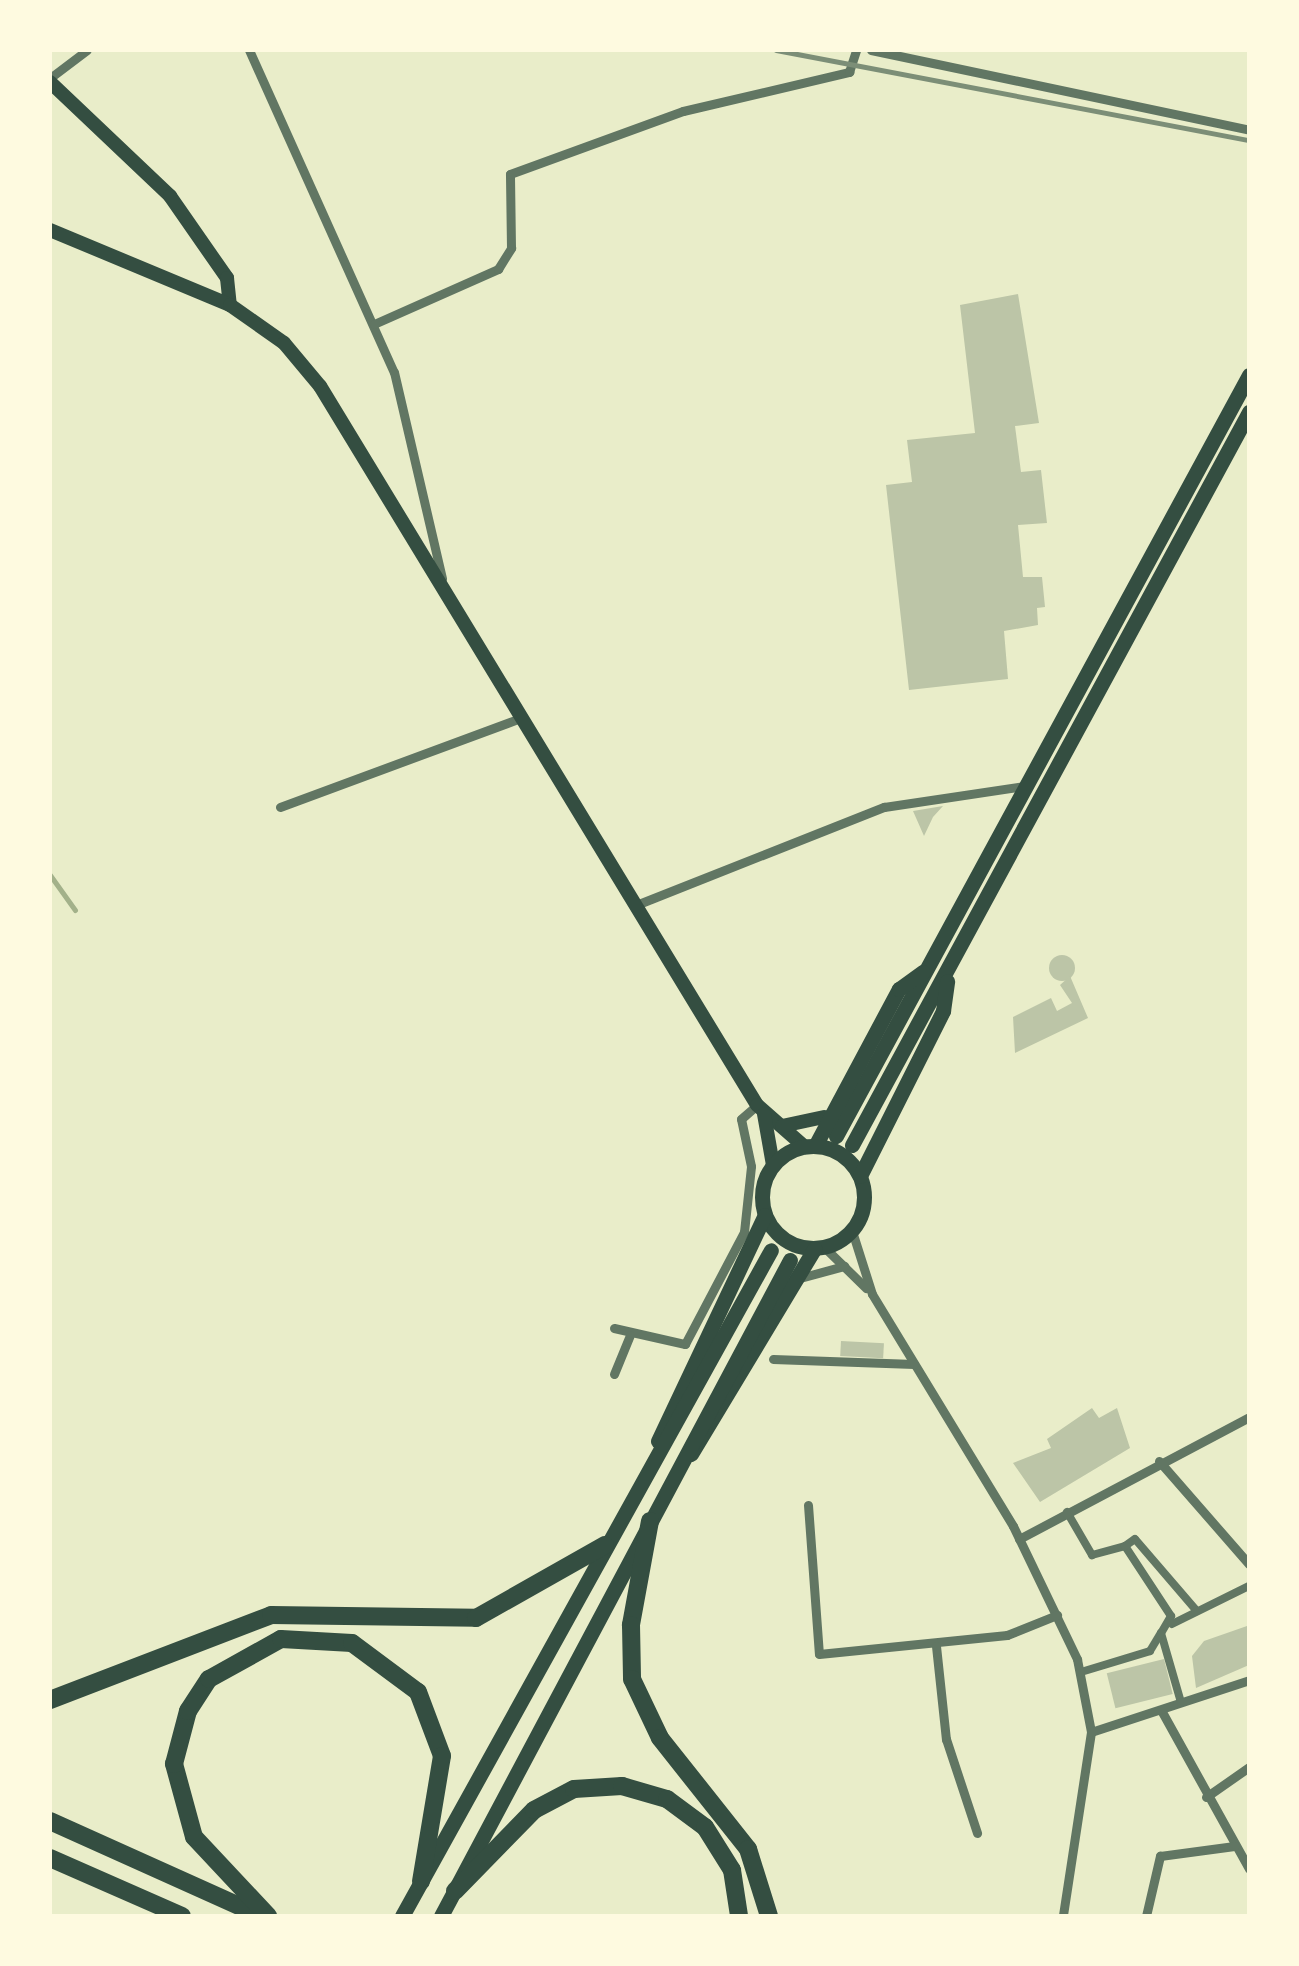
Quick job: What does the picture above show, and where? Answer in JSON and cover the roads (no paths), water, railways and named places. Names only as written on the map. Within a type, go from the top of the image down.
[{"type":"highway","points":[[650,1521],[631,1625],[632,1679],[660,1738],[748,1849],[769,1916]]},
{"type":"highway","points":[[50,1700],[271,1615],[476,1618],[605,1545]]},
{"type":"highway","points":[[264,1916],[194,1837],[174,1764],[188,1711],[210,1679],[281,1639],[352,1643],[418,1692],[442,1756],[420,1881]]},
{"type":"highway","points":[[455,1891],[534,1810],[574,1790],[622,1786],[667,1799],[705,1827],[732,1870],[739,1916]]},
{"type":"highway","points":[[50,1821],[264,1916]]},
{"type":"highway","points":[[50,1858],[182,1916]]},
{"type":"main road","points":[[50,80],[170,196],[227,278],[230,305]]},
{"type":"main road","points":[[50,230],[230,305],[284,343],[320,386],[761,1109],[773,1165],[766,1215],[654,1455]]},
{"type":"main road","points":[[836,1136],[1249,375]]},
{"type":"main road","points":[[852,1145],[1249,412]]},
{"type":"main road","points":[[773,1165],[810,1147],[900,988],[925,970]]},
{"type":"main road","points":[[860,1176],[943,1012],[948,972]]},
{"type":"main road","points":[[679,1468],[820,1247],[852,1231],[864,1204],[860,1176],[838,1152],[810,1147],[761,1109]]},
{"type":"main road","points":[[782,1126],[824,1117]]},
{"type":"main road","points":[[766,1215],[785,1240],[820,1247]]},
{"type":"main road","points":[[402,1916],[654,1455],[772,1250]]},
{"type":"main road","points":[[441,1916],[790,1260]]},
{"type":"street","points":[[50,80],[87,50]]},
{"type":"street","points":[[250,50],[374,324],[446,596]]},
{"type":"street","points":[[374,324],[498,269],[511,248],[510,174],[683,111],[849,72],[856,50]]},
{"type":"street","points":[[871,50],[1249,130]]},
{"type":"street","points":[[280,806],[522,717]]},
{"type":"street","points":[[636,904],[884,807],[1025,786]]},
{"type":"street","points":[[614,1328],[630,1335],[686,1344],[744,1232],[751,1166],[742,1119],[761,1109]]},
{"type":"street","points":[[852,1231],[872,1294],[1019,1539],[1081,1672],[1090,1732],[1063,1916]]},
{"type":"street","points":[[820,1247],[872,1294]]},
{"type":"street","points":[[797,1280],[844,1266]]},
{"type":"street","points":[[614,1374],[630,1335]]},
{"type":"street","points":[[774,1359],[914,1364]]},
{"type":"street","points":[[1019,1539],[1158,1461],[1249,1416]]},
{"type":"street","points":[[1158,1461],[1249,1564]]},
{"type":"street","points":[[808,1505],[819,1654],[936,1646],[1007,1636],[1057,1615]]},
{"type":"street","points":[[1068,1512],[1092,1554],[1125,1546],[1135,1538],[1197,1612]]},
{"type":"street","points":[[1125,1546],[1172,1624]]},
{"type":"street","points":[[1131,1557],[1144,1550]]},
{"type":"street","points":[[1081,1672],[1150,1651],[1172,1624],[1249,1586]]},
{"type":"street","points":[[1161,1633],[1180,1699]]},
{"type":"street","points":[[936,1646],[946,1739],[977,1833]]},
{"type":"street","points":[[1090,1732],[1161,1710],[1180,1699],[1249,1680]]},
{"type":"street","points":[[1161,1710],[1249,1869]]},
{"type":"street","points":[[1206,1797],[1249,1767]]},
{"type":"street","points":[[1146,1916],[1160,1856],[1236,1849]]},
{"type":"waterway","points":[[50,875],[75,910]]},
{"type":"railway","points":[[776,50],[1249,140]]}]
